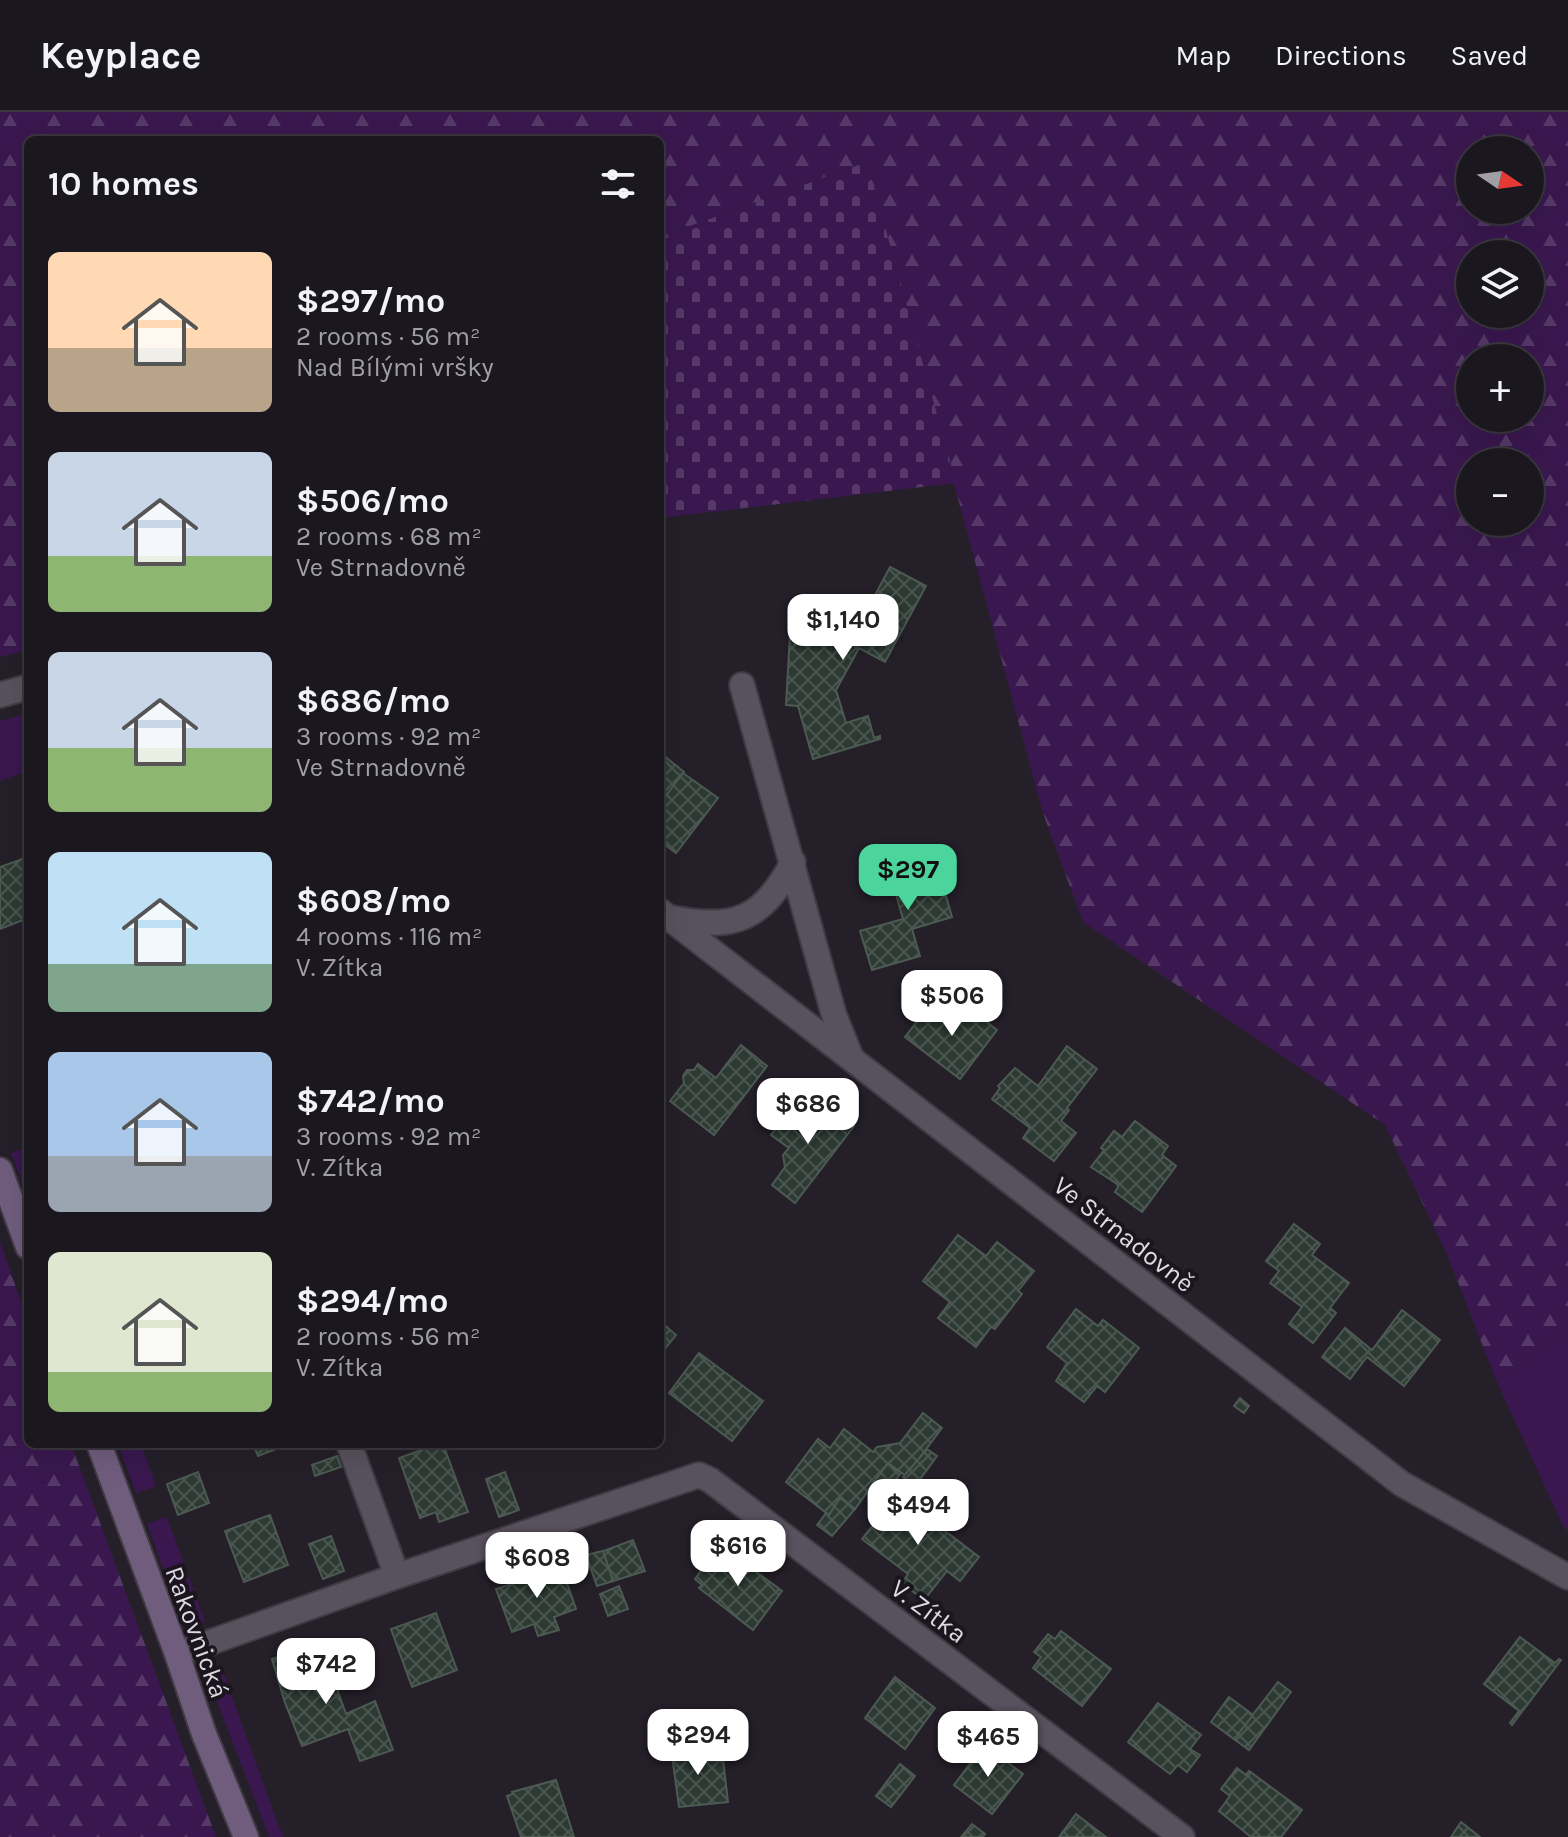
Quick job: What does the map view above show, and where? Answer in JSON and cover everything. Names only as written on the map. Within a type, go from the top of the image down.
[{"type":"main road","points":[[0,1170],[24,1236]]},
{"type":"main road","name":"Rakovnická","points":[[100,1448],[204,1734],[246,1837]]},
{"type":"street","points":[[742,685],[834,1015],[851,1057]]},
{"type":"street","points":[[0,695],[24,688]]},
{"type":"street","points":[[664,914],[698,923],[722,923],[746,917],[765,904],[793,862]]},
{"type":"street","name":"Ve Strnadovně","points":[[664,914],[1402,1484],[1568,1577]]},
{"type":"street","points":[[350,1448],[397,1576]]},
{"type":"street","name":"V. Zítka","points":[[177,1654],[397,1576],[699,1475],[710,1480],[1182,1837]]},
{"type":"green space","points":[[0,112],[1568,112],[1568,1329],[1496,1380],[1447,1254],[1385,1125],[1083,922],[1043,813],[867,162],[664,236],[664,136],[24,136],[24,651],[0,657]]},
{"type":"green space","points":[[867,162],[956,483],[664,518],[664,236]]},
{"type":"green space","points":[[21,715],[24,724],[24,772],[0,781],[0,721]]},
{"type":"green space","points":[[24,1148],[24,1188],[11,1153]]},
{"type":"green space","points":[[0,1242],[24,1310],[24,1448],[72,1448],[216,1837],[0,1837]]},
{"type":"green space","points":[[1568,1329],[1568,1531],[1496,1380]]},
{"type":"green space","points":[[119,1448],[142,1448],[156,1486],[136,1493]]},
{"type":"green space","points":[[167,1517],[205,1622],[185,1629],[147,1524]]},
{"type":"green space","points":[[221,1666],[284,1837],[269,1837],[214,1694],[214,1680]]},
{"type":"building","points":[[890,567],[926,586],[885,662],[859,648],[836,690],[846,723],[868,716],[874,738],[880,736],[880,739],[813,759],[798,706],[786,705],[791,617],[840,619],[844,608],[844,616],[859,625]]},
{"type":"building","points":[[664,756],[684,772],[664,799]]},
{"type":"building","points":[[683,773],[718,798],[676,853],[664,844],[664,799]]},
{"type":"building","points":[[934,854],[952,917],[912,929],[920,956],[872,970],[860,931],[903,919],[888,867]]},
{"type":"building","points":[[24,858],[24,920],[0,929],[0,867]]},
{"type":"building","points":[[930,1005],[952,1022],[965,1005],[997,1030],[960,1079],[905,1037]]},
{"type":"building","points":[[741,1045],[767,1066],[714,1135],[670,1101],[684,1083],[683,1076],[687,1070],[694,1070],[698,1064],[716,1078]]},
{"type":"building","points":[[1067,1046],[1097,1069],[1067,1108],[1069,1110],[1061,1121],[1076,1133],[1054,1161],[1023,1138],[1030,1128],[992,1099],[1000,1088],[998,1086],[1015,1068],[1038,1086]]},
{"type":"building","points":[[799,1100],[815,1112],[819,1107],[826,1113],[831,1107],[854,1126],[795,1203],[772,1185],[785,1167],[783,1155],[789,1148],[771,1135]]},
{"type":"building","points":[[1135,1121],[1168,1146],[1162,1155],[1176,1166],[1142,1212],[1115,1192],[1117,1184],[1091,1167],[1114,1131],[1122,1137]]},
{"type":"building","points":[[1294,1224],[1320,1244],[1312,1255],[1349,1283],[1330,1308],[1336,1313],[1313,1343],[1289,1324],[1302,1307],[1270,1283],[1279,1271],[1266,1261]]},
{"type":"building","points":[[958,1235],[986,1256],[997,1242],[1034,1271],[1018,1291],[1022,1294],[995,1329],[991,1327],[976,1347],[938,1318],[950,1302],[923,1281]]},
{"type":"building","points":[[1076,1309],[1098,1326],[1103,1320],[1139,1348],[1105,1392],[1097,1386],[1084,1402],[1056,1381],[1067,1363],[1047,1347]]},
{"type":"building","points":[[1402,1310],[1440,1340],[1404,1386],[1367,1357],[1350,1379],[1322,1357],[1345,1328],[1372,1350]]},
{"type":"building","points":[[664,1324],[676,1335],[664,1350]]},
{"type":"building","points":[[699,1353],[763,1401],[732,1441],[669,1393]]},
{"type":"building","points":[[1240,1398],[1249,1406],[1244,1413],[1234,1406]]},
{"type":"building","points":[[923,1413],[942,1428],[906,1476],[888,1463],[855,1509],[840,1498],[829,1515],[786,1482],[818,1439],[830,1448],[844,1429],[873,1452],[877,1447],[900,1443]]},
{"type":"building","points":[[255,1448],[279,1448],[258,1456]]},
{"type":"building","points":[[427,1448],[444,1448],[468,1512],[439,1522],[436,1512],[420,1518],[399,1458]]},
{"type":"building","points":[[927,1449],[937,1456],[915,1486],[903,1477]]},
{"type":"building","points":[[337,1456],[341,1467],[315,1476],[312,1465]]},
{"type":"building","points":[[888,1463],[901,1473],[885,1494],[872,1485]]},
{"type":"building","points":[[198,1472],[209,1503],[178,1515],[167,1484]]},
{"type":"building","points":[[505,1472],[519,1510],[499,1517],[486,1479]]},
{"type":"building","points":[[897,1494],[979,1557],[960,1581],[947,1571],[924,1600],[902,1583],[908,1574],[862,1539]]},
{"type":"building","points":[[840,1498],[855,1509],[832,1536],[817,1525],[826,1513],[829,1515]]},
{"type":"building","points":[[270,1515],[288,1565],[244,1582],[225,1531]]},
{"type":"building","points":[[331,1536],[344,1571],[323,1579],[309,1544]]},
{"type":"building","points":[[633,1540],[645,1571],[613,1581],[603,1551]]},
{"type":"building","points":[[717,1548],[725,1554],[727,1550],[782,1591],[753,1630],[699,1588],[702,1585],[695,1579]]},
{"type":"building","points":[[603,1551],[613,1581],[597,1586],[586,1555]]},
{"type":"building","points":[[561,1566],[576,1609],[554,1617],[559,1630],[538,1636],[534,1624],[512,1632],[496,1589],[514,1583],[513,1579]]},
{"type":"building","points":[[619,1586],[628,1609],[608,1616],[600,1594]]},
{"type":"building","points":[[436,1613],[457,1670],[412,1687],[391,1629]]},
{"type":"building","points":[[1061,1631],[1111,1669],[1082,1706],[1033,1668],[1041,1657],[1034,1652],[1048,1634],[1055,1639]]},
{"type":"building","points":[[1520,1637],[1555,1663],[1561,1660],[1512,1725],[1510,1723],[1519,1711],[1484,1684]]},
{"type":"building","points":[[310,1645],[318,1668],[328,1664],[346,1714],[375,1701],[393,1750],[360,1761],[348,1729],[302,1746],[272,1659]]},
{"type":"building","points":[[895,1677],[935,1708],[905,1749],[865,1718]]},
{"type":"building","points":[[1278,1682],[1291,1692],[1249,1750],[1234,1739]]},
{"type":"building","points":[[1229,1697],[1253,1715],[1234,1739],[1211,1722]]},
{"type":"building","points":[[1158,1703],[1201,1735],[1190,1749],[1200,1755],[1187,1772],[1178,1765],[1170,1774],[1128,1742]]},
{"type":"building","points":[[707,1744],[709,1761],[723,1759],[728,1802],[679,1807],[671,1748]]},
{"type":"building","points":[[984,1745],[1023,1774],[992,1814],[954,1785]]},
{"type":"building","points":[[900,1764],[915,1776],[891,1807],[876,1796]]},
{"type":"building","points":[[1237,1768],[1246,1775],[1249,1771],[1302,1810],[1281,1837],[1251,1837],[1219,1811],[1230,1796],[1221,1789]]},
{"type":"building","points":[[556,1780],[574,1837],[521,1837],[507,1796]]},
{"type":"building","points":[[1076,1814],[1106,1837],[1059,1837]]},
{"type":"building","points":[[1461,1822],[1480,1837],[1451,1837]]},
{"type":"building","points":[[972,1824],[985,1834],[983,1837],[961,1837]]}]
